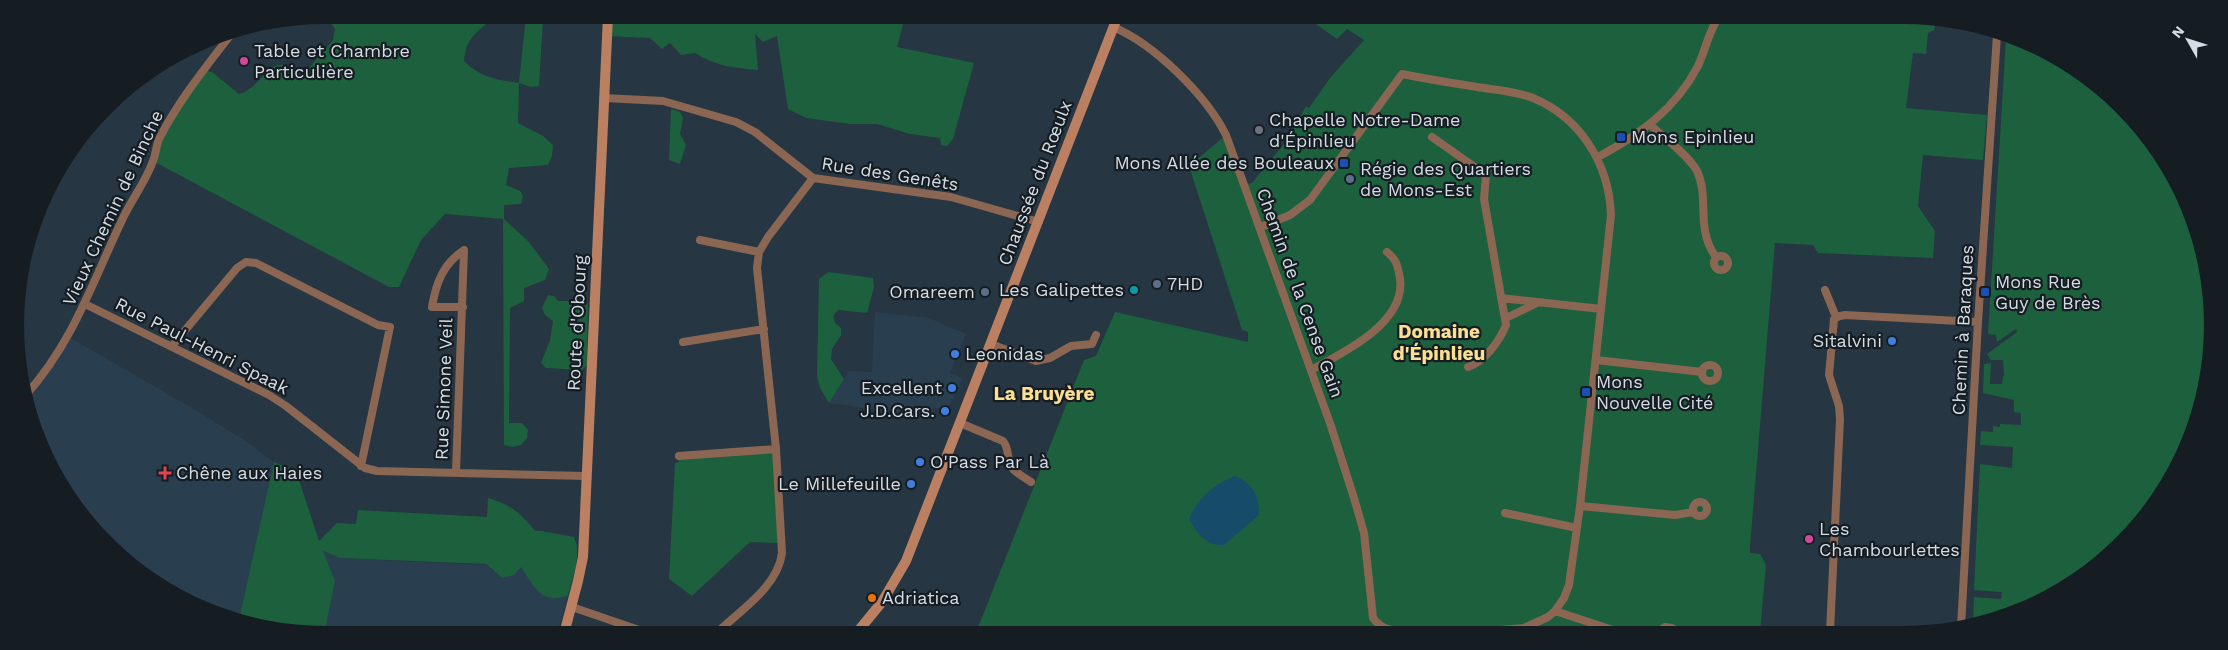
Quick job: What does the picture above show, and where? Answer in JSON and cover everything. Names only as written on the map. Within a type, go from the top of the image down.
[{"type":"main road","name":"Route d'Obourg","points":[[566,626],[583,557],[608,24]]},
{"type":"main road","name":"Chaussée du Rœulx","points":[[862,626],[882,602],[906,561],[1114,24]]},
{"type":"street","name":"Chemin de la Cense Gain","points":[[1117,24],[1123,31],[1158,56],[1201,97],[1226,135],[1236,158],[1311,370],[1359,515],[1364,532],[1374,626]]},
{"type":"street","points":[[1598,157],[1650,125],[1668,106],[1692,76],[1715,24]]},
{"type":"street","name":"Chemin à Baraques","points":[[1961,620],[1978,322],[1997,39]]},
{"type":"street","name":"Vieux Chemin de Binche","points":[[31,389],[55,359],[69,337],[124,217],[153,162],[158,142],[171,117],[189,88],[227,40]]},
{"type":"street","points":[[1260,227],[1290,215],[1310,200],[1402,74],[1511,92],[1532,98],[1554,109],[1570,121],[1586,139],[1598,157],[1608,189],[1611,215],[1580,506],[1569,585],[1564,598],[1555,611],[1530,626]]},
{"type":"street","name":"Rue des Genêts","points":[[604,98],[662,101],[736,122],[755,132],[813,178],[951,197],[1038,222]]},
{"type":"street","points":[[1650,125],[1697,170],[1706,239],[1716,257]]},
{"type":"street","points":[[1432,137],[1486,175],[1484,200],[1506,318],[1504,332],[1478,363],[1468,367]]},
{"type":"street","points":[[724,626],[768,584],[780,565],[782,553],[776,450],[757,268],[759,252],[768,237],[813,178]]},
{"type":"street","points":[[700,240],[759,252]]},
{"type":"street","name":"Rue Simone Veil","points":[[456,472],[463,307],[464,250],[453,258],[445,268],[437,286],[432,307],[463,307]]},
{"type":"street","points":[[1311,370],[1366,339],[1394,306],[1399,296],[1400,284],[1397,264],[1387,252]]},
{"type":"street","points":[[172,346],[237,268],[246,262],[256,263],[378,325],[390,327],[362,466]]},
{"type":"street","points":[[1825,290],[1836,317]]},
{"type":"street","points":[[1502,302],[1601,309]]},
{"type":"street","points":[[1506,318],[1537,303]]},
{"type":"street","name":"Rue Paul-Henri Spaak","points":[[85,304],[269,395],[286,406],[362,466],[377,471],[586,476]]},
{"type":"street","points":[[1836,317],[1978,322]]},
{"type":"street","points":[[1830,626],[1840,419],[1839,406],[1829,375],[1833,322],[1836,317]]},
{"type":"street","points":[[684,342],[764,329]]},
{"type":"street","points":[[991,344],[1030,360],[1040,360],[1055,355],[1071,346],[1092,344],[1096,335]]},
{"type":"street","points":[[1596,360],[1702,372]]},
{"type":"street","points":[[960,423],[1003,441],[1007,446],[1010,464],[1014,470],[1031,482]]},
{"type":"street","points":[[679,456],[776,450]]},
{"type":"street","points":[[1580,506],[1675,515],[1694,512]]},
{"type":"street","points":[[1505,513],[1577,528]]},
{"type":"street","points":[[572,607],[627,626]]},
{"type":"street","points":[[1555,611],[1601,626]]},
{"type":"street","points":[[1374,618],[1380,626]]},
{"type":"shaded area","points":[[875,312],[929,318],[966,334],[950,373],[962,378],[953,400],[947,408],[942,406],[941,409],[934,407],[931,417],[829,403],[849,371],[872,372]]},
{"type":"shaded area","points":[[69,337],[197,411],[247,442],[274,462],[296,471],[322,551],[340,558],[486,565],[502,578],[541,531],[574,537],[577,544],[576,568],[559,626],[305,626],[247,616],[192,595],[174,586],[126,551],[86,508],[64,476],[55,458],[40,422],[31,388]]},
{"type":"green space","points":[[331,24],[487,24],[473,36],[467,46],[464,61],[482,74],[496,79],[519,83],[518,123],[543,136],[553,145],[552,156],[548,165],[509,168],[506,185],[520,191],[523,196],[521,204],[504,205],[504,219],[529,242],[549,269],[545,280],[524,288],[524,301],[510,308],[509,423],[522,423],[528,430],[527,438],[521,445],[512,447],[504,445],[503,219],[445,214],[421,240],[399,287],[389,287],[153,161],[158,142],[203,70],[212,72],[239,94],[251,88],[276,66],[286,66],[303,75],[333,40],[335,29]]},
{"type":"green space","points":[[525,24],[543,24],[539,86],[531,87],[519,83]]},
{"type":"green space","points":[[607,24],[903,24],[897,47],[974,63],[953,139],[947,146],[941,145],[940,138],[910,134],[877,124],[850,124],[806,118],[788,109],[777,36],[763,42],[755,34],[758,70],[718,64],[695,53],[681,55],[670,43],[662,49],[650,38],[607,36]]},
{"type":"green space","points":[[1316,24],[1935,25],[1934,30],[1928,33],[1926,54],[1913,53],[1906,108],[1987,115],[1983,160],[1923,155],[1918,206],[1935,231],[1933,258],[1818,253],[1813,245],[1775,243],[1750,547],[1750,553],[1760,554],[1766,565],[1761,626],[979,626],[1084,360],[1096,356],[1115,312],[1248,342],[1248,332],[1242,330],[1189,166],[1226,135],[1245,184],[1252,183],[1288,139],[1306,106],[1309,108],[1330,78],[1364,40],[1347,29],[1337,39]]},
{"type":"green space","points":[[2006,42],[2054,64],[2102,99],[2129,126],[2164,174],[2181,210],[2194,247],[2204,305],[2204,345],[2194,403],[2181,440],[2164,476],[2129,524],[2102,551],[2054,586],[2018,603],[1973,618],[1974,597],[2001,599],[2002,592],[1974,590],[1980,464],[2012,468],[2013,447],[1980,445],[1981,431],[1993,432],[1993,426],[2000,427],[2000,424],[2021,425],[2021,413],[2014,412],[2014,400],[1983,393],[1984,364],[1991,363],[1990,384],[2002,384],[2004,376],[2003,360],[1991,360],[1987,354],[2017,332],[2016,329],[1997,342],[1996,335],[1988,334]]},
{"type":"green space","points":[[671,109],[680,112],[683,118],[680,134],[686,145],[680,164],[669,160]]},
{"type":"green space","points":[[828,272],[873,278],[874,287],[867,313],[838,310],[833,316],[835,323],[841,328],[841,335],[832,349],[831,359],[844,379],[829,403],[820,388],[817,377],[819,279]]},
{"type":"green space","points":[[548,295],[554,296],[558,301],[584,301],[588,305],[587,365],[582,370],[546,368],[541,363],[550,340],[553,321],[545,315],[542,308]]},
{"type":"green space","points":[[776,449],[781,543],[750,542],[692,596],[669,579],[675,463],[679,462],[679,456]]},
{"type":"green space","points":[[274,462],[296,471],[319,541],[337,523],[356,524],[358,510],[487,517],[488,498],[503,503],[520,514],[535,531],[574,537],[576,544],[577,559],[568,595],[559,598],[545,596],[540,592],[521,567],[514,575],[502,578],[486,564],[340,558],[323,551],[335,581],[326,626],[286,624],[240,614]]},
{"type":"water","points":[[1235,476],[1254,491],[1258,502],[1259,515],[1224,545],[1217,545],[1203,538],[1189,519],[1192,512],[1207,493],[1220,483]]},
{"type":"place","name":"Table et Chambre Particulière","points":[[244,61]]},
{"type":"place","name":"Chapelle Notre-Dame d'Épinlieu","points":[[1259,130]]},
{"type":"place","name":"Mons Epinlieu","points":[[1621,137]]},
{"type":"place","name":"Mons Allée des Bouleaux","points":[[1344,163]]},
{"type":"place","name":"Régie des Quartiers de Mons-Est","points":[[1350,179]]},
{"type":"place","name":"7HD","points":[[1157,284]]},
{"type":"place","name":"Les Galipettes","points":[[1134,290]]},
{"type":"place","name":"Omareem","points":[[985,292]]},
{"type":"place","name":"Mons Rue Guy de Brès","points":[[1985,292]]},
{"type":"place","name":"Sitalvini","points":[[1892,341]]},
{"type":"place","name":"Leonidas","points":[[955,354]]},
{"type":"place","name":"Excellent","points":[[952,388]]},
{"type":"place","name":"Mons Nouvelle Cité","points":[[1586,392]]},
{"type":"place","name":"J.D.Cars.","points":[[945,411]]},
{"type":"place","name":"O'Pass Par Là","points":[[920,462]]},
{"type":"place","name":"Chêne aux Haies","points":[[165,473]]},
{"type":"place","name":"Le Millefeuille","points":[[911,484]]},
{"type":"place","name":"Les Chambourlettes","points":[[1809,539]]},
{"type":"place","name":"Adriatica","points":[[872,598]]},
{"type":"district","name":"Domaine d'Épinlieu","points":[[1439,342]]},
{"type":"district","name":"La Bruyère","points":[[1044,393]]}]
